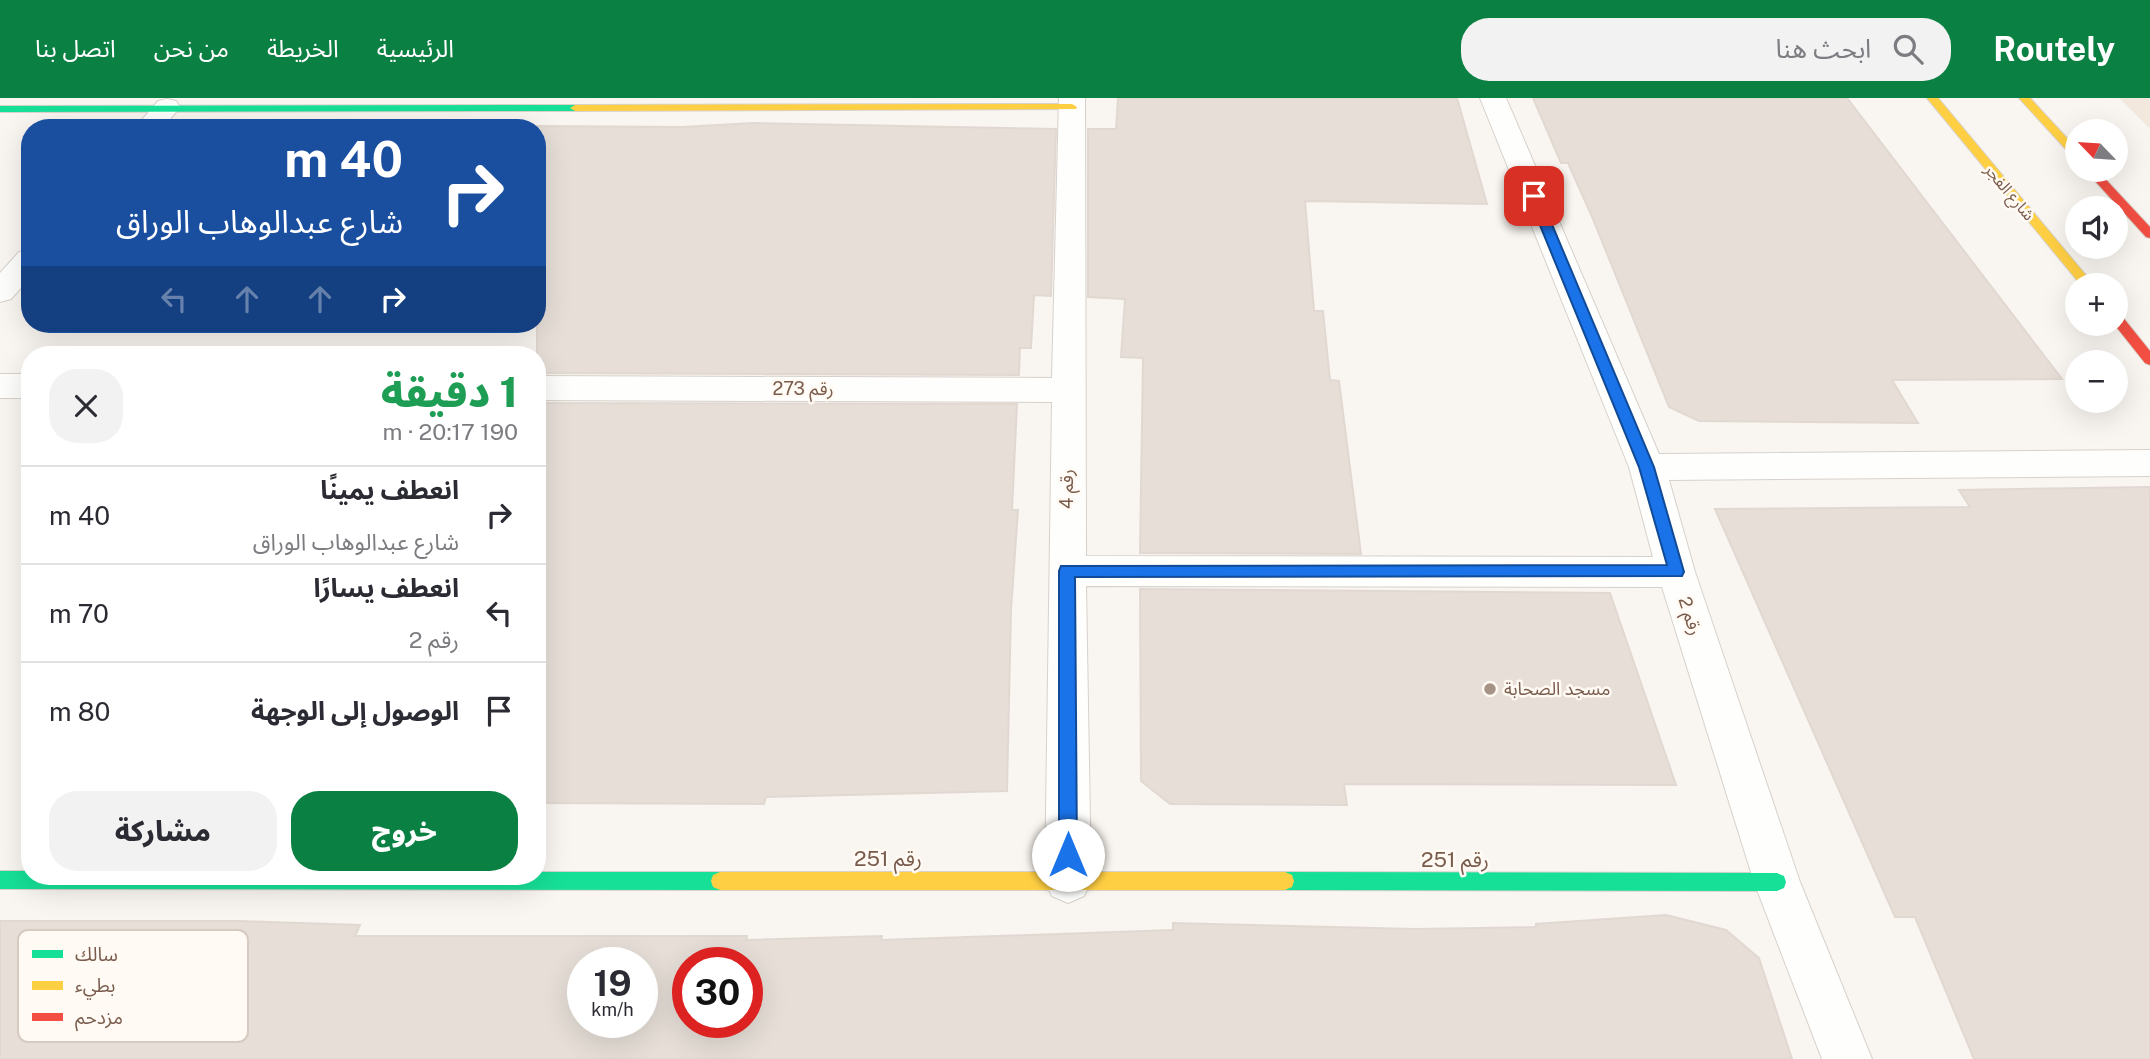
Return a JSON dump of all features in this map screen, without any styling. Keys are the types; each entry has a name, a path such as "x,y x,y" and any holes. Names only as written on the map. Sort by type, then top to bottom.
{"street":[{"name":"رقم 2","path":"1493,98 1647,467 1676,572 1777,882 1847,1059"},
{"name":"شارع الفجر","path":"1932,98 2078,273"},
{"path":"2024,98 2065,142"},
{"path":"0,109 1072,102"},
{"name":"رقم 4","path":"1068,881 1067,571 1072,102"},
{"path":"156,119 167,107"},
{"path":"2102,182 2150,234"},
{"path":"0,292 21,269"},
{"path":"2128,333 2150,360"},
{"path":"0,386 21,386"},
{"name":"رقم 273","path":"546,388 1068,390"},
{"path":"1647,467 2150,463"},
{"path":"1067,571 1676,572"},
{"name":"رقم 251","path":"0,880 21,880"},
{"name":"رقم 251","path":"546,881 1777,882"}],"shaded area":[{"path":"2119,98 2150,98 2150,129"}],"building":[{"path":"1118,98 1457,98 1487,204 1305,201 1314,311 1323,311 1330,380 1339,381 1361,554 1140,553 1143,358 1121,357 1125,299 1088,297 1088,129 1116,129"},
{"path":"1533,98 1847,98 2062,379 1892,380 1918,423 1699,421 1669,407 1593,219 1568,163 1561,163"},
{"path":"753,123 1056,129 1051,296 1034,295 1031,348 1020,348 1019,375 546,373 546,346 537,346 537,333 546,333 546,126 682,127"},
{"path":"546,403 1017,404 1012,510 1018,510 1011,610 1007,791 766,797 764,804 546,803"},
{"path":"2150,487 2150,1059 1974,1059 1915,917 1895,917 1715,509 1970,507 1959,490"},
{"path":"1140,589 1610,593 1676,785 1344,784 1347,805 1170,804 1141,781"},
{"path":"1666,915 1726,930 1759,958 1792,1059 0,1059 0,921 238,921 360,925 355,936 747,936 746,940 882,936 881,940 1173,930 1173,923 1415,929 1536,927 1536,924"}],"traffic: fast":[{"path":"0,109 575,108"},
{"path":"0,880 21,880"},
{"path":"546,881 720,881"},
{"path":"1285,881 1777,882"}],"traffic: slow":[{"path":"1932,98 2078,273"},
{"path":"2024,98 2065,142"},
{"path":"575,108 1072,107"},
{"path":"720,881 1285,881"}],"traffic: jam":[{"path":"2102,182 2150,234"},
{"path":"2128,333 2150,360"}],"place":[{"name":"مسجد الصحابة","path":"1490,689"}],"route":[{"path":"1068,855 1067,571 1676,572 1647,467 1534,196"}]}
